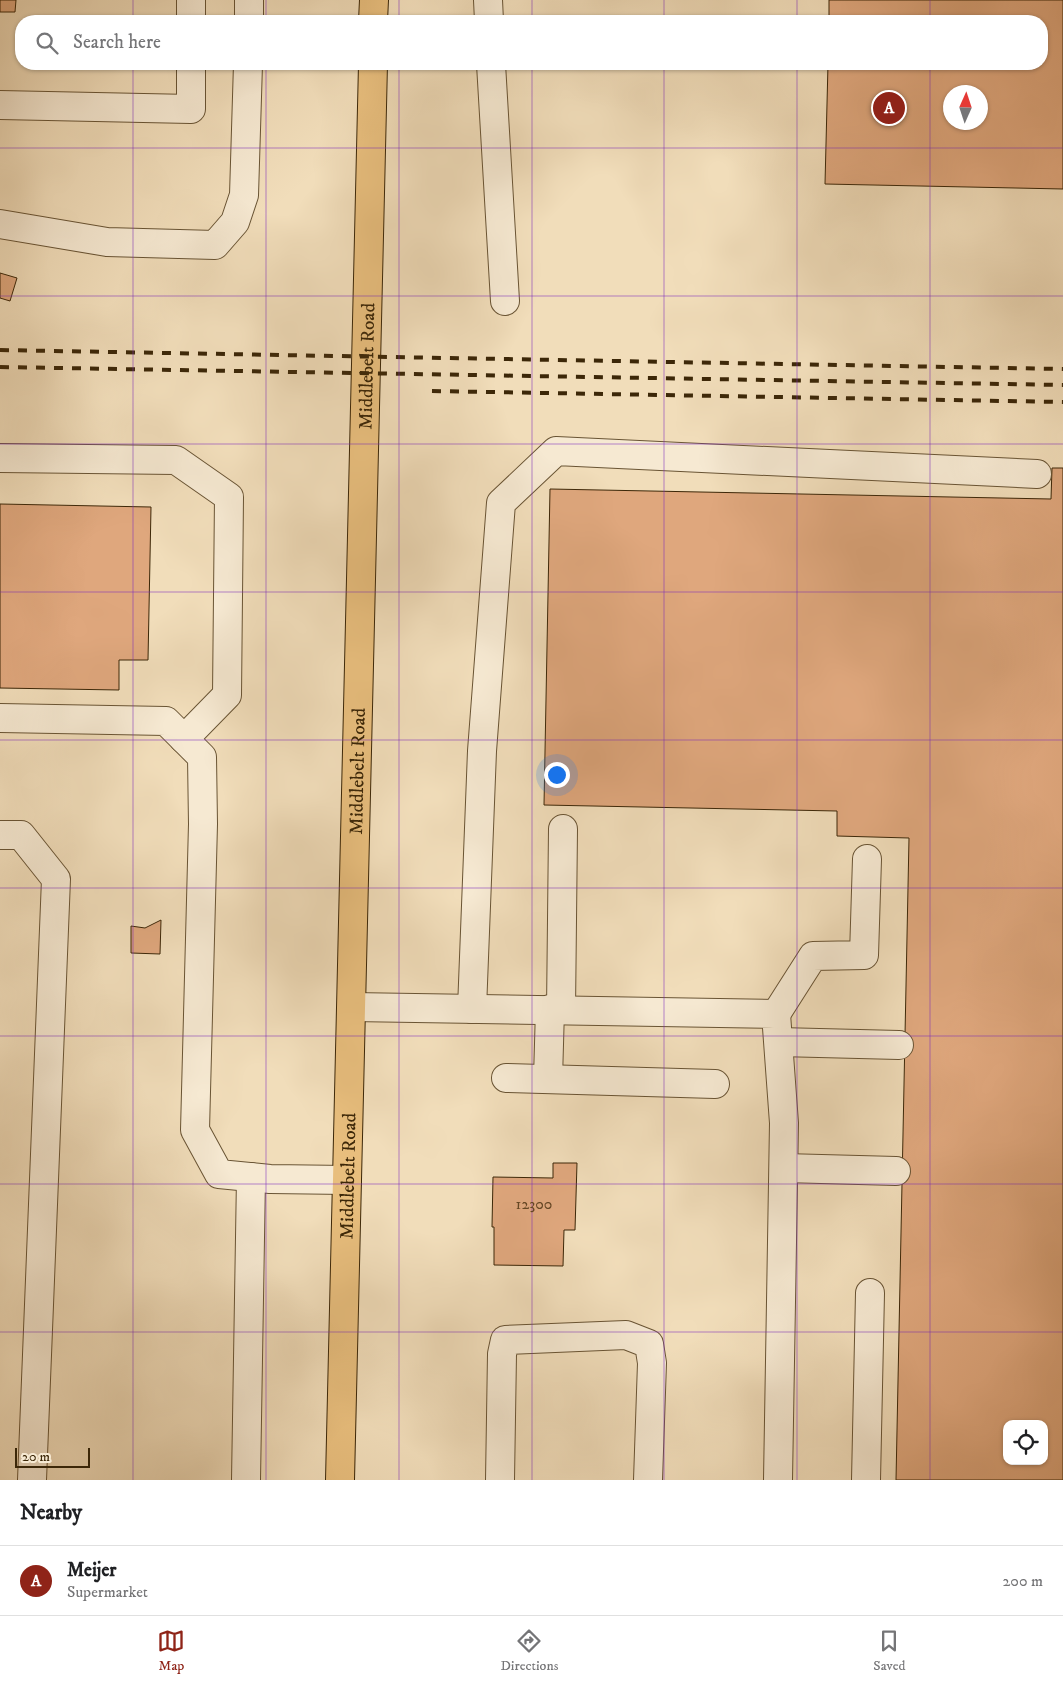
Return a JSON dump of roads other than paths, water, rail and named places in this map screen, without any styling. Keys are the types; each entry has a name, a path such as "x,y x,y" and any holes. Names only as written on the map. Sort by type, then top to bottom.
{"main road":[{"path":"374,0 374,15"},
{"name":"Middlebelt Road","path":"340,1480 373,70"}],"lane":[{"path":"191,0 191,15"},
{"path":"249,0 249,15"},
{"path":"488,0 489,15"},
{"path":"0,105 191,109 191,70"},
{"path":"0,224 107,242 215,245 235,222 244,195 248,70"},
{"path":"491,70 505,301"},
{"path":"472,1009 482,752 501,503 556,451 1037,474"},
{"path":"0,458 176,460 229,497 227,695 184,739"},
{"path":"0,718 166,721 202,758 203,824 195,1130 219,1174 251,1177 348,1180"},
{"path":"548,1079 555,1009 563,829"},
{"path":"0,835 21,835 56,879 32,1480"},
{"path":"778,1480 784,1123 776,1014 813,956 864,955 867,859"},
{"path":"352,1007 776,1014"},
{"path":"778,1042 899,1045"},
{"path":"506,1078 715,1084"},
{"path":"784,1168 896,1171"},
{"path":"246,1480 251,1177"},
{"path":"866,1480 870,1293"},
{"path":"500,1480 502,1354 505,1340 626,1335 649,1344 652,1363 648,1480"}],"railway":[{"path":"0,350 1063,369"},
{"path":"0,367 1063,385"},
{"path":"432,391 1063,402"}],"place":[{"name":"Meijer","path":"889,108"}]}
